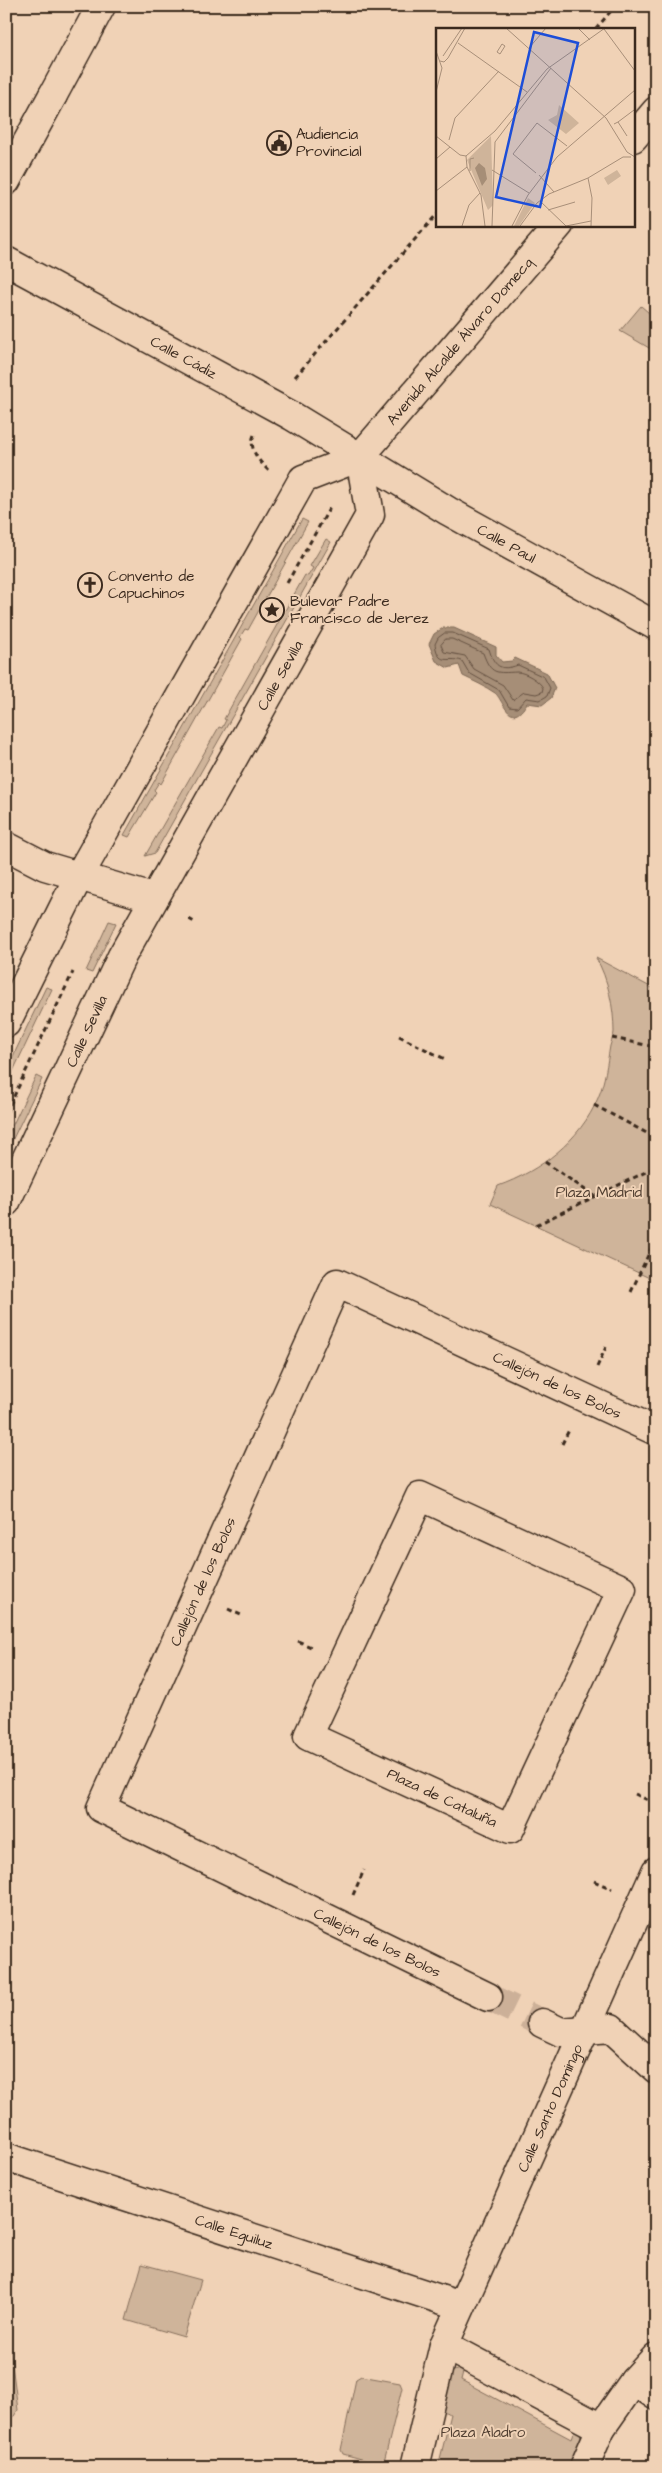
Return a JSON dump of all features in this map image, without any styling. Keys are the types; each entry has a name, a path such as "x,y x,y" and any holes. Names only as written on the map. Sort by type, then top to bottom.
{"street":[{"path":"6,181 101,6"},
{"path":"634,137 656,111"},
{"name":"Avenida Alcalde Álvaro Domecq","path":"360,456 558,226"},
{"name":"Calle Cádiz","path":"6,261 292,416 360,456"},
{"path":"6,1023 79,876 303,479 360,456"},
{"name":"Calle Paul","path":"360,456 448,511 656,626"},
{"name":"Calle Sevilla","path":"6,1202 122,956 370,515 360,456"},
{"path":"6,846 46,866 153,898"},
{"name":"Callejón de los Bolos","path":"488,1998 101,1808 337,1283 656,1431"},
{"name":"Plaza de Cataluña","path":"420,1496 622,1589 510,1829 308,1736 420,1496"},
{"name":"Calle Santo Domingo","path":"444,2345 656,1871"},
{"path":"542,2023 561,2032 611,2028 656,2068"},
{"name":"Calle Eguiluz","path":"6,2157 461,2306"},
{"path":"415,2467 444,2345 601,2428"},
{"path":"584,2467 601,2428 645,2388 656,2357"}],"path":[{"path":"597,28 615,6"},
{"path":"290,382 436,215"},
{"path":"254,433 252,439 256,458 271,473"},
{"path":"189,919 196,923"},
{"path":"6,1113 74,968"},
{"path":"399,1036 444,1059"},
{"path":"612,1038 656,1047"},
{"path":"594,1105 656,1138"},
{"path":"545,1162 594,1197"},
{"path":"536,1225 656,1168"},
{"path":"631,1292 656,1238"},
{"path":"634,1794 656,1804"}],"green space":[{"path":"641,306 656,319 656,352 620,331"},
{"path":"302,519 308,522 248,630 245,629 240,637 242,639 161,784 159,782 154,790 156,792 129,837 124,835"},
{"path":"326,539 331,542 155,853 145,856 219,727 222,728 226,720 224,719 305,575 308,576 313,568 310,566"},
{"path":"109,921 116,923 92,973 86,971"},
{"name":"Plaza Madrid","path":"596,958 656,990 656,1281 490,1204 498,1186 529,1172 570,1141 581,1128 598,1098 614,1032 610,994"},
{"path":"46,987 52,989 6,1086 6,1071"},
{"path":"36,1076 42,1079 6,1153 6,1139"},
{"path":"142,2264 201,2280 184,2337 126,2320"},
{"path":"9,2341 18,2410 14,2416 6,2419 6,2342"},
{"name":"Plaza Aladro","path":"464,2368 461,2380 571,2439 575,2428 579,2431 582,2439 572,2467 438,2467 451,2414 442,2411 450,2375"},
{"path":"361,2376 400,2383 402,2388 384,2462 380,2464 343,2454 341,2450 356,2379"}],"water":[{"path":"443,628 454,628 496,647 496,655 502,662 512,661 515,658 547,673 555,688 551,698 542,705 527,703 516,715 512,714 495,693 463,676 459,665 448,668 436,661 429,644 434,634"}],"tunnel":[{"path":"488,1997 542,2023"}],"place":[{"name":"Audiencia Provincial","path":"279,143"},
{"name":"Convento de Capuchinos","path":"90,585"},
{"name":"Bulevar Padre Francisco de Jerez","path":"272,610"}]}
